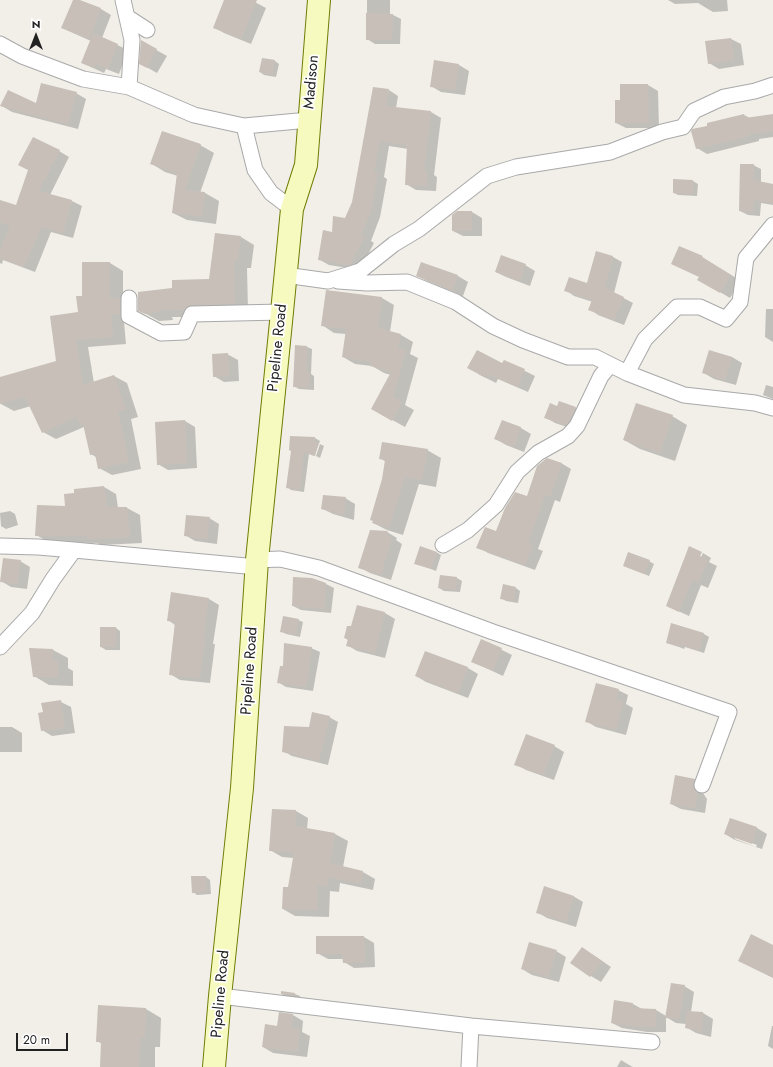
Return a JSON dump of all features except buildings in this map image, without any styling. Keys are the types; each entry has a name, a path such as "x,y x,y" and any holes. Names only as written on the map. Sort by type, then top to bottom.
{"street":[{"path":"123,0 132,40 129,87"},
{"name":"Madison","path":"292,209 306,165 319,0"},
{"path":"127,17 147,30"},
{"path":"0,44 22,56 83,79 129,87 194,114 244,126 309,120"},
{"path":"328,281 360,271 394,244 419,229 487,176 516,167 610,152 662,132 683,127 694,111 724,97 755,91 773,85"},
{"path":"244,126 255,170 271,193 292,209"},
{"name":"Pipeline Road","path":"214,1067 242,788 257,563 292,209"},
{"path":"627,373 645,339 677,307 700,307 726,319 740,302 746,258 773,225"},
{"path":"285,275 328,281 367,283 407,282 456,302 493,326 523,340 568,357 595,356 627,373 684,394 773,408"},
{"path":"128,298 129,316 161,333 184,332 192,314 282,312"},
{"path":"443,545 468,530 496,505 517,472 538,453 568,436 577,426 601,376 610,365"},
{"path":"0,546 38,547 257,563 280,559 319,568 493,632 729,712 702,785"},
{"path":"0,647 32,613 53,579 74,550"},
{"path":"220,996 471,1026 652,1042"},
{"path":"469,1067 471,1026"}]}
